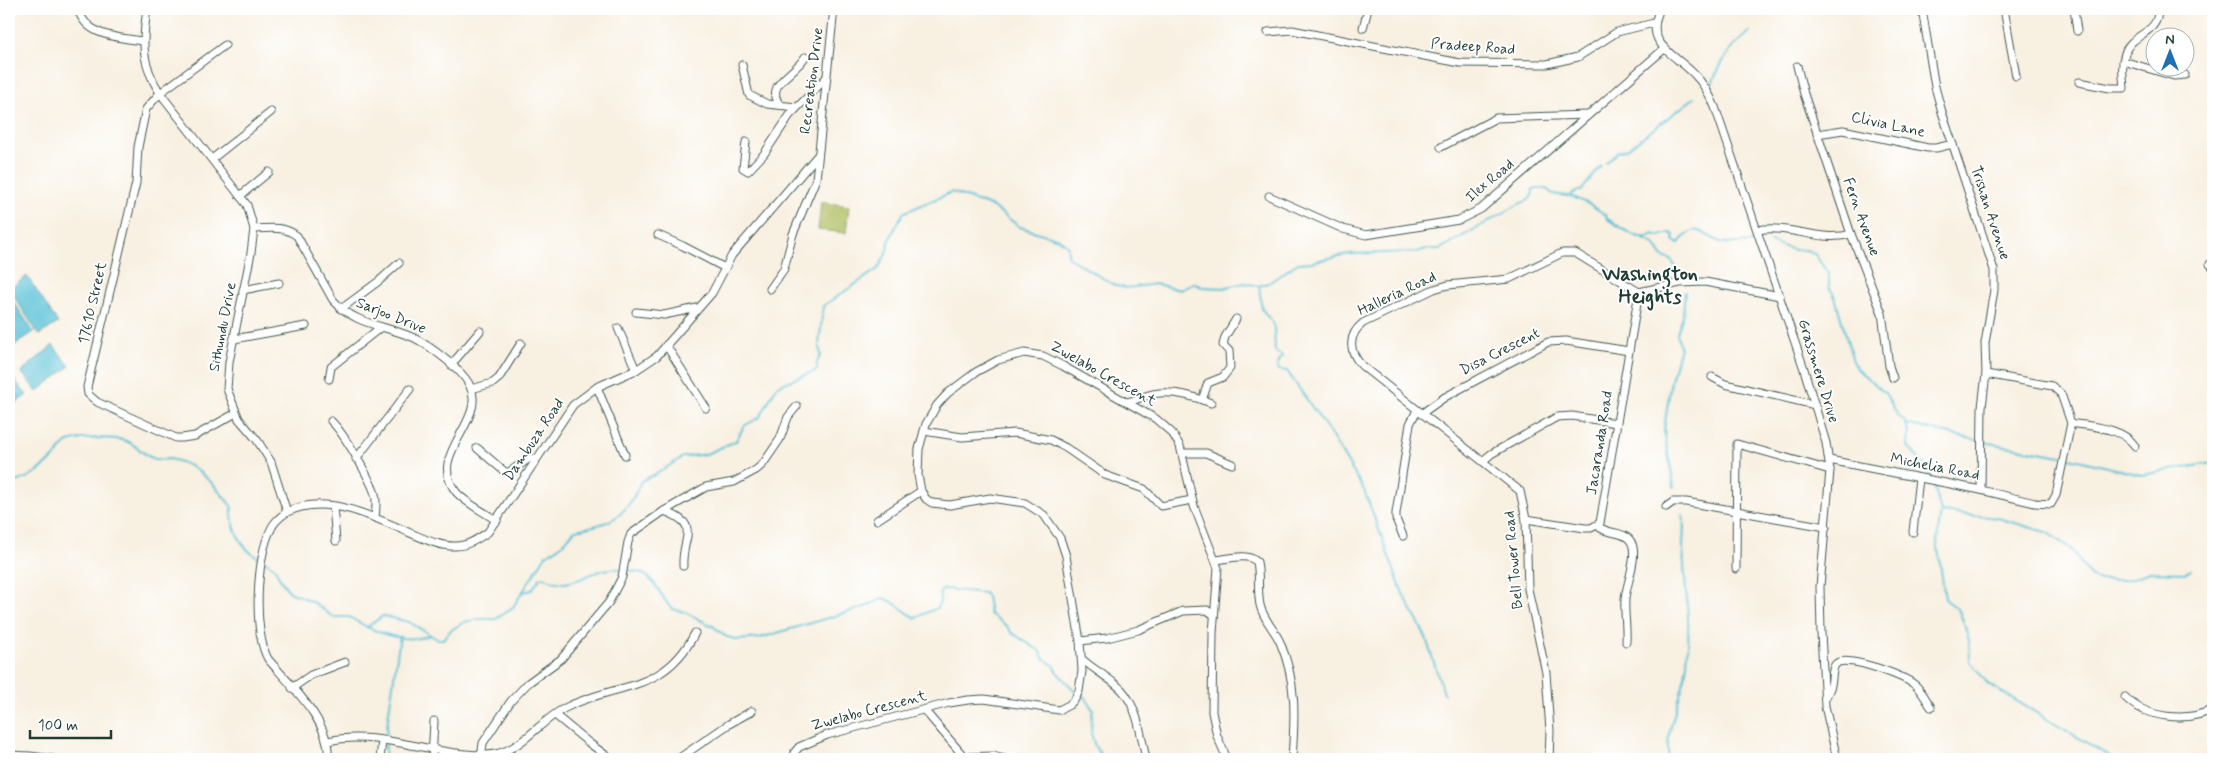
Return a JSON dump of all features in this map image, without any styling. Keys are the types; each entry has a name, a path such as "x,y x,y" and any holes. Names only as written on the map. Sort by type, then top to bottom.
{"street":[{"path":"78,9 83,21 99,34 142,41"},
{"name":"Sithundu Drive","path":"146,9 142,41 150,78 247,205 254,229 229,362 227,389 236,413 264,449 271,462 287,512"},
{"name":"Recreation Drive","path":"770,289 784,269 796,226 816,179 834,9"},
{"path":"1363,28 1368,9"},
{"path":"1654,23 1660,9"},
{"name":"Trishan Avenue","path":"1922,9 1935,86 1994,270 1994,290 1985,343 1986,374 1982,407 1981,490"},
{"path":"2004,9 2016,76"},
{"path":"2074,9 2077,31"},
{"path":"2078,82 2110,88 2124,88 2122,61 2129,44 2153,27 2158,16 2158,9"},
{"name":"Pradeep Road","path":"1268,32 1292,30 1460,63 1547,64 1578,57 1617,32 1654,23"},
{"name":"Grassmere Drive","path":"1654,23 1657,37 1664,49 1694,73 1710,95 1780,296 1815,405 1829,460 1826,527 1820,587 1824,699 1837,759"},
{"name":"17610 Street","path":"225,45 160,93 149,104 144,114 132,198 87,387 92,400 176,438 195,436 236,413"},
{"name":"Ilex Road","path":"1269,196 1357,234 1376,233 1459,220 1480,209 1664,49"},
{"path":"780,105 775,99 775,89 782,80 799,66 805,57"},
{"path":"2122,61 2144,67"},
{"path":"742,65 749,95 767,104 797,107"},
{"name":"Fern Avenue","path":"1797,66 1817,134 1882,313 1889,366 1893,378"},
{"path":"746,142 743,168 748,171 760,160 790,115 826,78"},
{"path":"212,159 271,112"},
{"path":"1441,147 1496,118 1588,115"},
{"name":"Clivia Lane","path":"1817,134 1843,130 1928,148 1953,144"},
{"name":"Dambuza Road","path":"287,512 305,504 333,506 375,517 422,538 457,546 474,542 488,532 497,521 573,405 597,387 647,364 666,345 712,293 737,249 817,156"},
{"path":"240,196 269,172"},
{"name":"Sarjoo Drive","path":"254,229 284,228 297,236 324,286 341,309 358,320 412,337 426,345 466,378 471,389"},
{"path":"1758,230 1778,228 1835,238 1852,234"},
{"path":"658,235 725,268"},
{"name":"Halleria Road","path":"1351,347 1354,332 1358,327 1418,296 1448,285 1495,281 1516,277 1562,253 1575,253 1639,292"},
{"path":"341,309 379,281 399,263"},
{"path":"1639,292 1680,283 1705,282 1780,296"},
{"path":"244,290 279,283"},
{"name":"Jacaranda Road","path":"1597,525 1602,518 1616,423 1639,292"},
{"path":"636,312 664,315 694,310 702,305"},
{"path":"1202,400 1207,384 1225,376 1230,368 1229,352 1223,345 1225,337 1236,319"},
{"path":"234,339 306,326"},
{"path":"329,379 330,367 381,327"},
{"path":"618,328 636,370"},
{"path":"451,365 480,331"},
{"name":"Disa Crescent","path":"1419,412 1548,342 1566,341 1629,351"},
{"path":"497,521 457,493 450,481 447,470 448,456 471,417 473,407 471,389 493,383 499,378 521,343"},
{"path":"666,345 706,408"},
{"name":"Bell Tower Road","path":"1351,347 1356,359 1362,366 1520,491 1526,519 1528,589 1546,673 1550,731 1549,759"},
{"name":"Zwelabo Crescent","path":"793,759 794,753 799,747 827,735 925,710 968,700 984,699 1052,710 1063,709 1075,699 1079,692 1082,659 1066,556 1060,538 1044,515 1025,503 1001,499 940,506 926,499 921,491 918,463 924,431 929,419 948,394 976,372 998,360 1016,354 1042,356 1063,366 1162,424 1176,439 1183,453 1192,500 1204,535 1216,560 1218,577 1214,615 1212,712 1217,736 1225,754"},
{"path":"1986,374 2056,388 2063,398 2071,422 2118,432 2127,437 2134,446"},
{"path":"1712,377 1725,384 1815,405"},
{"path":"597,387 625,455"},
{"path":"356,459 410,389"},
{"path":"1127,402 1165,393 1188,395 1211,403"},
{"path":"481,757 483,743 511,701 528,683 561,659 609,602 622,577 631,534 706,487 734,482 756,470 780,439 788,417 797,406"},
{"path":"1403,536 1396,519 1396,513 1410,424 1419,412"},
{"path":"1483,461 1491,454 1557,417 1572,416 1616,423"},
{"path":"331,421 356,459 374,492 376,501 375,517"},
{"name":"Michelia Road","path":"1829,460 1981,490 2035,503 2051,504 2055,500 2071,422"},
{"path":"924,431 962,437 1015,433 1051,440 1105,475 1144,489 1161,506 1192,500"},
{"path":"1736,569 1737,444 1830,470"},
{"path":"477,448 505,472 509,472 530,458 536,459"},
{"path":"1183,453 1206,453 1232,464"},
{"path":"1913,532 1918,478"},
{"path":"877,520 921,491"},
{"path":"1666,507 1673,502 1686,502 1826,527"},
{"path":"333,506 336,541"},
{"path":"287,512 271,528 264,547 261,564 259,630 262,648 268,659 317,718 328,741 328,759"},
{"path":"664,512 680,517 687,526 688,539 684,549 684,566"},
{"path":"1526,519 1585,528 1597,525 1610,533 1626,536 1632,542 1634,550 1624,601 1626,642"},
{"path":"1216,560 1245,557 1252,558 1257,562 1260,604 1264,616 1280,643 1293,686 1295,712 1292,759"},
{"path":"1080,641 1106,638 1138,630 1183,611 1207,610 1214,615"},
{"path":"328,741 354,737 481,757 501,752 518,745 564,709 584,700 647,682 684,652 695,633"},
{"path":"1082,659 1116,685 1128,699 1133,709 1146,759"},
{"path":"1824,699 1832,684 1834,666 1838,662 1847,660 1887,671 1907,680 1920,690 1931,707"},
{"path":"292,688 310,675 345,662"},
{"path":"2125,697 2140,710 2161,715 2186,715 2213,709"},
{"path":"925,710 965,758 985,756 1006,759"},
{"path":"678,759 729,724 752,711"},
{"path":"555,715 588,743 611,759"},
{"path":"432,759 434,721"},
{"path":"380,759 382,741"},
{"path":"9,755 53,759"}],"green space":[{"path":"821,202 849,206 846,233 818,230"}],"water":[{"path":"27,276 58,323 39,335 9,289"},
{"path":"9,295 34,332 13,346 9,340"},
{"path":"53,345 70,366 37,392 21,372"},
{"path":"13,378 27,395 15,404 9,396 9,381"}],"waterway":[{"path":"1711,85 1729,52 1750,31"},
{"path":"1606,163 1617,152 1627,149 1694,98"},
{"path":"1571,195 1581,191 1601,166"},
{"path":"263,560 275,568 281,581 290,592 313,602 333,617 349,617 367,627 383,616 409,622 437,639 444,639 450,631 464,622 496,619 513,607 546,555 562,545 575,530 599,525 617,517 630,503 641,481 683,457 706,454 736,441 744,426 760,417 777,386 817,370 817,362 821,355 819,346 823,306 878,269 885,256 891,236 903,213 952,192 993,207 1020,227 1059,239 1067,245 1069,258 1114,285 1126,288 1156,284 1180,290 1194,283 1202,287 1223,288 1244,283 1259,286 1270,282 1298,263 1348,254 1416,252 1427,249 1440,249 1528,200 1532,195 1533,189 1546,189 1553,194 1573,197 1591,205 1606,215 1607,219 1636,236 1648,237 1653,234 1659,236 1670,233 1674,235 1673,240 1678,244 1689,233 1697,230 1721,242 1754,242"},
{"path":"1644,239 1654,244 1663,257 1671,260 1683,278"},
{"path":"1770,242 1794,250 1806,250 1814,253 1829,275 1829,287 1835,297 1857,369 1885,393 1899,417 1904,420 1909,432 1908,447 1927,468 1931,478"},
{"path":"1259,286 1262,309 1274,325 1275,351 1282,356 1277,366 1279,370 1287,371 1328,430 1364,490 1403,594 1425,635 1444,694"},
{"path":"1674,487 1664,430 1671,381 1680,347 1677,333 1683,316 1685,292"},
{"path":"1906,424 1976,440"},
{"path":"9,484 22,480 41,469 66,444 72,441 96,438 126,441 151,458 170,459 183,463 206,477 232,507 233,522 242,543 252,554 259,558"},
{"path":"1984,442 2061,456"},
{"path":"2066,457 2141,475 2213,463"},
{"path":"1933,482 1941,512 1937,540 1945,599 1958,609 1964,623 1969,640 1970,661 1988,684 2114,759"},
{"path":"1941,512 1998,518 2049,533 2073,551 2090,576 2099,580 2126,580 2150,572 2185,573 2191,570"},
{"path":"1669,759 1668,749 1671,727 1684,680 1688,655 1683,515"},
{"path":"523,592 532,590 540,578 544,577 555,582 565,583 600,571 621,569"},
{"path":"625,570 639,572 651,580 672,609 685,612 714,627 725,636 737,640 760,638 865,607 883,598 891,601 915,618 937,608 940,602 940,592 944,589 984,593 987,597 990,614 1007,626 1011,632 1041,652 1043,658 1055,666 1056,671 1076,692"},
{"path":"367,627 398,637 415,638 430,635"},
{"path":"385,759 387,726 400,636"},
{"path":"1080,695 1085,697 1093,710 1092,736 1097,750 1104,759"}],"district":[{"name":"Washington Heights","path":"1650,286"}]}
